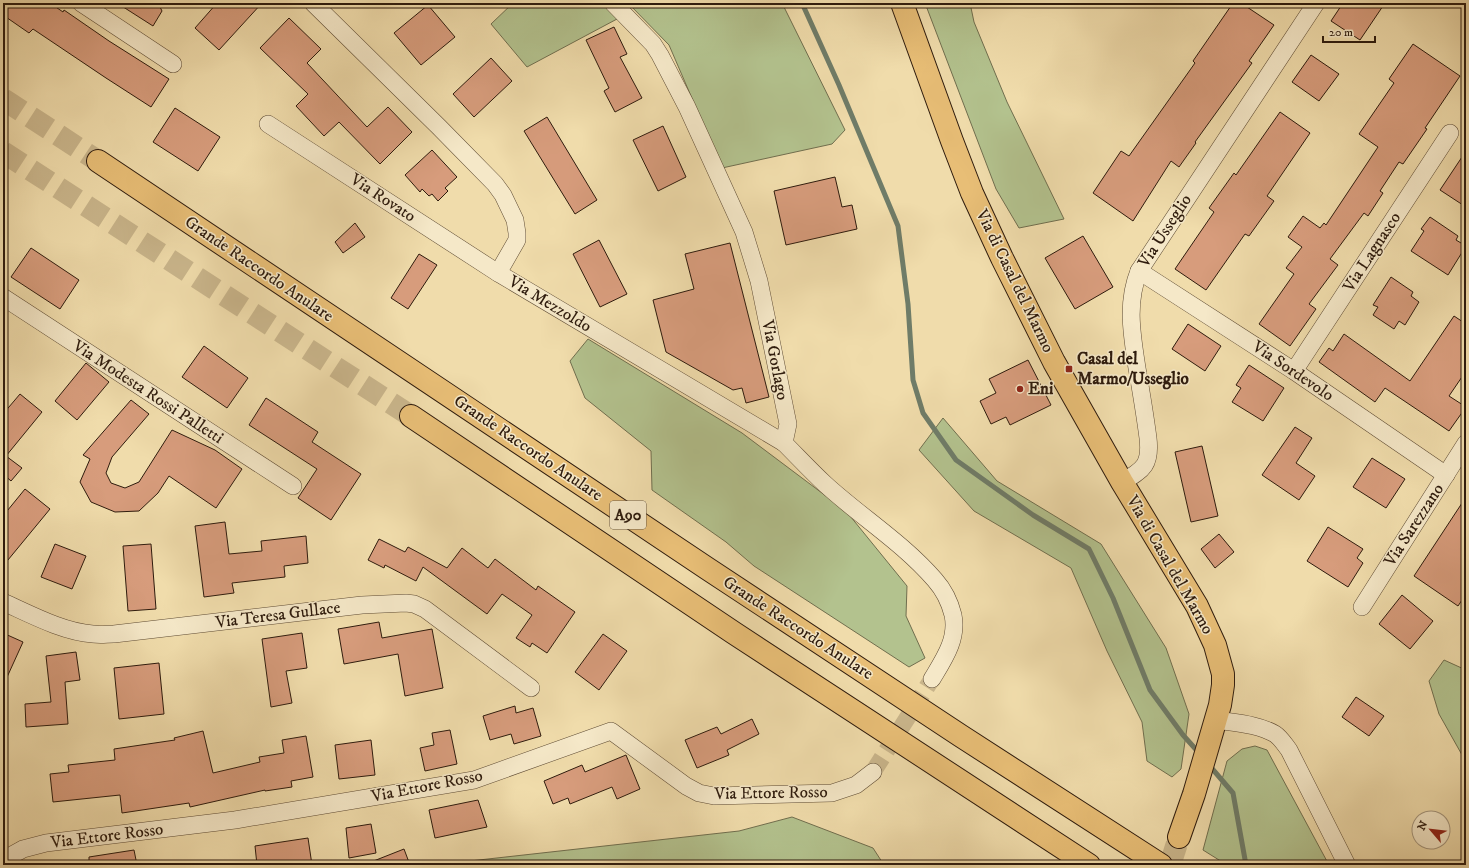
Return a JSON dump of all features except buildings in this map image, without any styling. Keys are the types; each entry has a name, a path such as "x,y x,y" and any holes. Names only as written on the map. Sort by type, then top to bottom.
{"main road":[{"name":"Via di Casal del Marmo","path":"902,3 972,193 1002,258 1054,362 1122,482 1197,606 1216,644 1223,674 1220,705 1215,726 1180,837"},
{"name":"Grande Raccordo Anulare","path":"98,161 708,569 961,736 1161,865"},
{"name":"A90","path":"411,416 759,650 1089,865"}],"street":[{"path":"81,3 172,64"},
{"name":"Via Mezzoldo","path":"313,3 440,127 495,184 503,195 515,220 517,240 498,273 784,443"},
{"name":"Via Gorlago","path":"614,3 653,44 660,55 687,106 744,232 759,281 788,424 784,443"},
{"name":"Via Usseglio","path":"1122,482 1139,472 1146,463 1149,455 1148,438 1130,311 1133,290 1139,271 1316,3"},
{"name":"Via Rovato","path":"268,124 498,273"},
{"name":"Via Lagnasco","path":"1294,371 1450,133"},
{"name":"Via Sordevolo","path":"1139,271 1294,371 1446,475"},
{"name":"Via Modesta Rossi Palletti","path":"3,297 293,486"},
{"path":"784,443 825,484 908,553 936,580 941,588 953,616 954,634 948,653 932,680"},
{"name":"Via Sarezzano","path":"1362,607 1466,443"},
{"name":"Via Teresa Gullace","path":"3,602 42,620 74,631 93,634 114,634 362,605 414,604 425,609 531,688"},
{"path":"1215,726 1248,724 1276,734 1289,750 1347,865"},
{"name":"Via Ettore Rosso","path":"3,860 23,849 46,844 235,820 474,780 611,731 686,786 699,793 714,796 832,793 856,786 873,772"}],"green space":[{"path":"513,3 602,3 617,19 527,67 491,24"},
{"path":"628,3 782,3 845,130 832,144 722,168 669,45"},
{"path":"925,3 970,3 974,22 1007,102 1064,219 1019,228 996,189"},
{"path":"588,339 742,433 846,511 907,586 906,616 925,658 909,667 754,566 726,542 652,490 651,451 585,398 570,361"},
{"path":"943,418 997,481 1101,544 1166,648 1189,714 1181,769 1172,777 1147,761 1142,722 1107,651 1071,568 974,511 919,450"},
{"path":"1444,660 1466,670 1466,762 1439,714 1429,681"},
{"path":"1255,746 1267,750 1329,865 1227,865 1203,850 1227,761 1242,749"},
{"path":"792,817 873,848 884,865 421,865 428,863 443,864 739,831"}],"waterway":[{"path":"802,3 839,85 898,226 908,304 913,380 923,413 956,460 1033,515 1089,549 1113,598 1150,690 1183,735 1200,754"},
{"path":"1209,765 1233,793 1246,865"}],"tunnel":[{"path":"3,99 98,161"},
{"path":"3,152 411,416"},
{"path":"873,772 932,679"},
{"path":"1170,865 1179,837"}],"place":[{"name":"Casal del Marmo/Usseglio","path":"1069,369"},
{"name":"Eni","path":"1020,389"}]}
